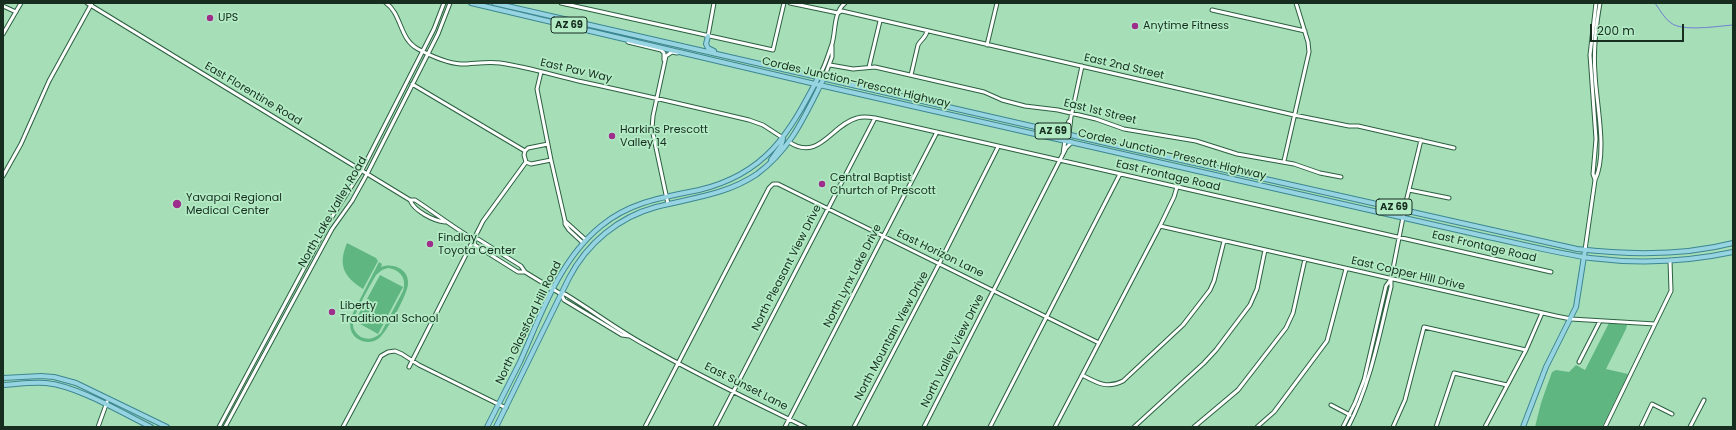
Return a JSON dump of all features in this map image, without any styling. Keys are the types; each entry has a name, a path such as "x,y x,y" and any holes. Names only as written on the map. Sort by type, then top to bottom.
{"main road":[{"name":"Cordes Junction–Prescott Highway","path":"471,3 815,84 1402,218 1584,257 1625,261 1670,261 1733,252"},
{"name":"Cordes Junction–Prescott Highway","path":"494,3 819,76 1057,132 1585,250 1661,253 1708,248 1733,243"},
{"path":"708,36 706,44 711,50 746,58 758,63"},
{"path":"770,162 772,156 781,146 783,138 795,121 819,76"},
{"name":"North Glassford Hill Road","path":"496,427 576,264 600,238 632,215 668,204 714,194 728,189 757,174 789,142 798,130 824,78"},
{"path":"789,142 788,136 794,126 795,121"},
{"name":"North Glassford Hill Road","path":"487,427 554,290 570,261 584,242 601,226 637,204 712,186 735,178 755,165 783,138"},
{"path":"1524,427 1546,367 1571,318 1579,298 1585,250"},
{"path":"22,377 22,383"},
{"path":"3,378 54,377 69,381 168,427"},
{"path":"3,385 47,383 64,386 151,427"}],"street":[{"path":"3,34 21,3"},
{"name":"East Florentine Road","path":"87,3 91,4 410,200 415,200 441,217 445,222 473,239 478,239 521,266 525,272 561,294 565,294 629,336 678,364"},
{"name":"East Pav Way","path":"386,3 397,15 406,39 416,48 453,63 500,63 656,98 763,124 783,138"},
{"name":"North Lake Valley Road","path":"219,427 324,231 362,170 422,51 444,3"},
{"name":"North Lake Valley Road","path":"225,427 332,230 352,201 367,174 441,28 450,3"},
{"path":"561,3 773,50 784,3"},
{"path":"708,36 714,3"},
{"name":"East 2nd Street","path":"790,3 838,13 842,12 988,44 1294,115 1349,126 1358,126 1454,148"},
{"path":"819,76 832,44 840,7 845,3"},
{"path":"988,44 997,3"},
{"path":"1284,161 1309,52 1308,42 1296,3"},
{"path":"1595,180 1593,174 1596,139 1590,55 1596,3"},
{"path":"1585,250 1595,180 1598,174 1600,153 1594,67 1600,3"},
{"path":"3,176 21,144 49,81 91,4"},
{"path":"3,6 16,12"},
{"path":"1212,10 1305,31"},
{"path":"869,67 880,21"},
{"path":"911,75 918,45 925,37 927,31"},
{"path":"602,33 625,41 661,50 664,53 664,62"},
{"path":"824,78 830,65 833,51 832,44"},
{"path":"668,204 652,129 652,116 664,62 666,56 672,52 706,58"},
{"name":"East 1st Street","path":"830,65 853,69 875,67 984,92 1002,100 1025,106 1071,115 1096,118 1124,128 1196,141 1237,154 1284,161 1320,173 1341,177"},
{"name":"North Valley View Drive","path":"1063,154 1065,140 1069,134 1071,115 1082,66"},
{"path":"541,72 537,90 565,220 584,242"},
{"path":"412,84 524,151"},
{"name":"North Valley View Drive","path":"1057,132 1065,130 1071,115"},
{"name":"East Frontage Road","path":"789,142 801,148 815,147 853,120 865,116 1551,272"},
{"name":"North Pleasant View Drive","path":"716,427 875,118"},
{"name":"North Lynx Lake Drive","path":"785,427 937,132"},
{"path":"1343,427 1361,390 1372,357 1391,287 1391,279 1402,218 1421,140"},
{"name":"North Valley View Drive","path":"924,427 1063,154 1068,145 1072,142"},
{"path":"524,151 528,148 548,144"},
{"name":"North Mountain View Drive","path":"854,427 998,147"},
{"path":"524,151 526,162"},
{"path":"526,162 531,164 551,160"},
{"path":"409,367 448,292 455,273 483,221 526,162"},
{"path":"990,427 1120,174"},
{"name":"East Horizon Lane","path":"678,364 769,188 773,184 778,184 1099,343"},
{"path":"1056,427 1160,226 1174,198 1177,187"},
{"path":"1409,190 1449,198"},
{"name":"East Florentine Road","path":"410,200 412,205 418,209 438,221 445,222"},
{"name":"East Copper Hill Drive","path":"1160,226 1542,313 1600,321 1655,324"},
{"name":"East Florentine Road","path":"473,239 475,245 518,272 525,272"},
{"path":"1082,375 1101,385 1116,384 1123,380 1174,334 1183,325 1210,290 1214,281 1224,241"},
{"path":"1134,427 1204,363 1216,350 1250,305 1257,290 1265,250"},
{"path":"1194,427 1238,390 1286,328 1293,312 1305,260"},
{"path":"1605,427 1671,291 1670,261"},
{"path":"1258,427 1274,412 1328,342 1346,269"},
{"name":"East Florentine Road","path":"561,294 564,300 622,335 629,336"},
{"path":"1485,427 1526,350 1542,313"},
{"path":"1579,362 1600,321"},
{"path":"1393,427 1405,400 1424,327 1526,350"},
{"path":"343,427 381,356 388,352 395,351 413,359 419,365 506,408"},
{"path":"1348,427 1368,381 1372,357"},
{"path":"645,427 678,364"},
{"name":"East Sunset Lane","path":"678,364 804,427"},
{"path":"1436,427 1454,373 1507,385"},
{"path":"98,427 108,399"},
{"path":"1690,427 1704,400"},
{"path":"1641,427 1652,404 1672,414"},
{"path":"1331,405 1353,417"}],"green space":[{"path":"347,243 376,258 378,261 363,289 347,275 344,269 343,258"},
{"path":"379,262 382,264 381,267 394,266 404,272 407,276 408,283 405,295 382,336 371,342 365,342 355,337 351,329 351,317","holes":["388,268 393,269 402,276 404,283 403,291 381,333 375,337 367,339 362,337 358,335 353,327 355,315 376,275 382,270"]},
{"path":"380,275 403,287 378,334 355,321"},
{"path":"1609,323 1627,325 1606,369 1628,374 1602,427 1535,427 1541,403 1552,372 1556,370 1569,372 1576,365 1585,370"}],"waterway":[{"path":"1655,3 1666,19 1676,26 1701,28 1733,25"}],"place":[{"name":"UPS","path":"210,18"},
{"name":"Anytime Fitness","path":"1135,26"},
{"name":"Harkins Prescott Valley 14","path":"612,136"},
{"name":"Central Baptist Churtch of Prescott","path":"822,184"},
{"name":"Yavapai Regional Medical Center","path":"177,204"},
{"name":"Findlay Toyota Center","path":"430,244"},
{"name":"Liberty Traditional School","path":"332,312"}]}
